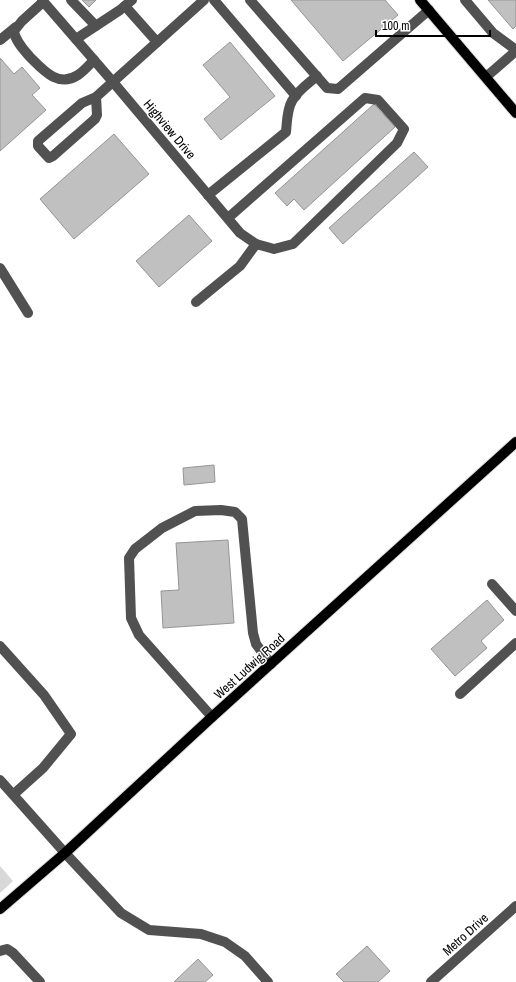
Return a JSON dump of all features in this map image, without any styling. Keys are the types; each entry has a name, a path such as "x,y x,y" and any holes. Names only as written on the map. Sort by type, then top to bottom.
{"main road":[{"path":"420,0 516,113"},
{"name":"West Ludwig Road","path":"0,909 65,853 270,664 516,442"}],"street":[{"path":"71,0 96,26"},
{"path":"96,97 97,115 95,119 49,158 38,146 38,141 82,103 96,97 204,0"},
{"path":"214,0 296,96"},
{"path":"250,0 327,88 338,88 429,10"},
{"path":"465,0 493,33 516,50 486,77"},
{"path":"0,40 16,27 42,1"},
{"name":"Highview Drive","path":"42,1 113,82 208,195 240,232 256,244 274,248 293,244 397,143 404,129 378,100 366,98 228,218"},
{"path":"76,39 128,3 157,42"},
{"path":"16,27 14,37 46,74 54,77 70,78 78,75 94,60"},
{"path":"208,195 286,132 292,101 317,76"},
{"path":"196,302 240,266 256,244"},
{"path":"0,268 28,313"},
{"path":"212,717 139,635 131,618 129,558 135,549 162,528 195,511 221,510 235,512 242,519 253,633 256,644 270,664"},
{"path":"492,584 516,610"},
{"path":"460,694 516,643"},
{"path":"0,646 44,695 71,734 43,768 14,794"},
{"path":"0,780 121,913 149,930 201,934 225,942 245,956 268,982"},
{"name":"Metro Drive","path":"431,982 516,906"},
{"path":"0,951 7,949 13,953 36,981"}],"shaded area":[{"path":"0,866 13,881 0,893"}],"building":[{"path":"82,0 96,0 89,7"},
{"path":"291,0 385,0 398,15 343,61"},
{"path":"488,0 516,0 516,26 513,29"},
{"path":"230,42 275,96 221,140 204,119 230,97 203,65"},
{"path":"0,58 14,74 22,67 40,88 32,95 46,110 0,151"},
{"path":"374,104 395,127 304,210 294,199 287,206 275,193"},
{"path":"114,134 149,174 74,239 40,199"},
{"path":"414,152 428,167 343,244 329,228"},
{"path":"189,215 212,241 159,287 136,261"},
{"path":"214,465 215,482 184,485 183,468"},
{"path":"228,540 234,623 163,628 161,591 179,590 176,543"},
{"path":"487,600 504,620 481,641 487,648 455,676 431,649"},
{"path":"367,946 390,971 378,982 344,982 336,974"},
{"path":"198,959 213,975 205,982 174,982"}]}
